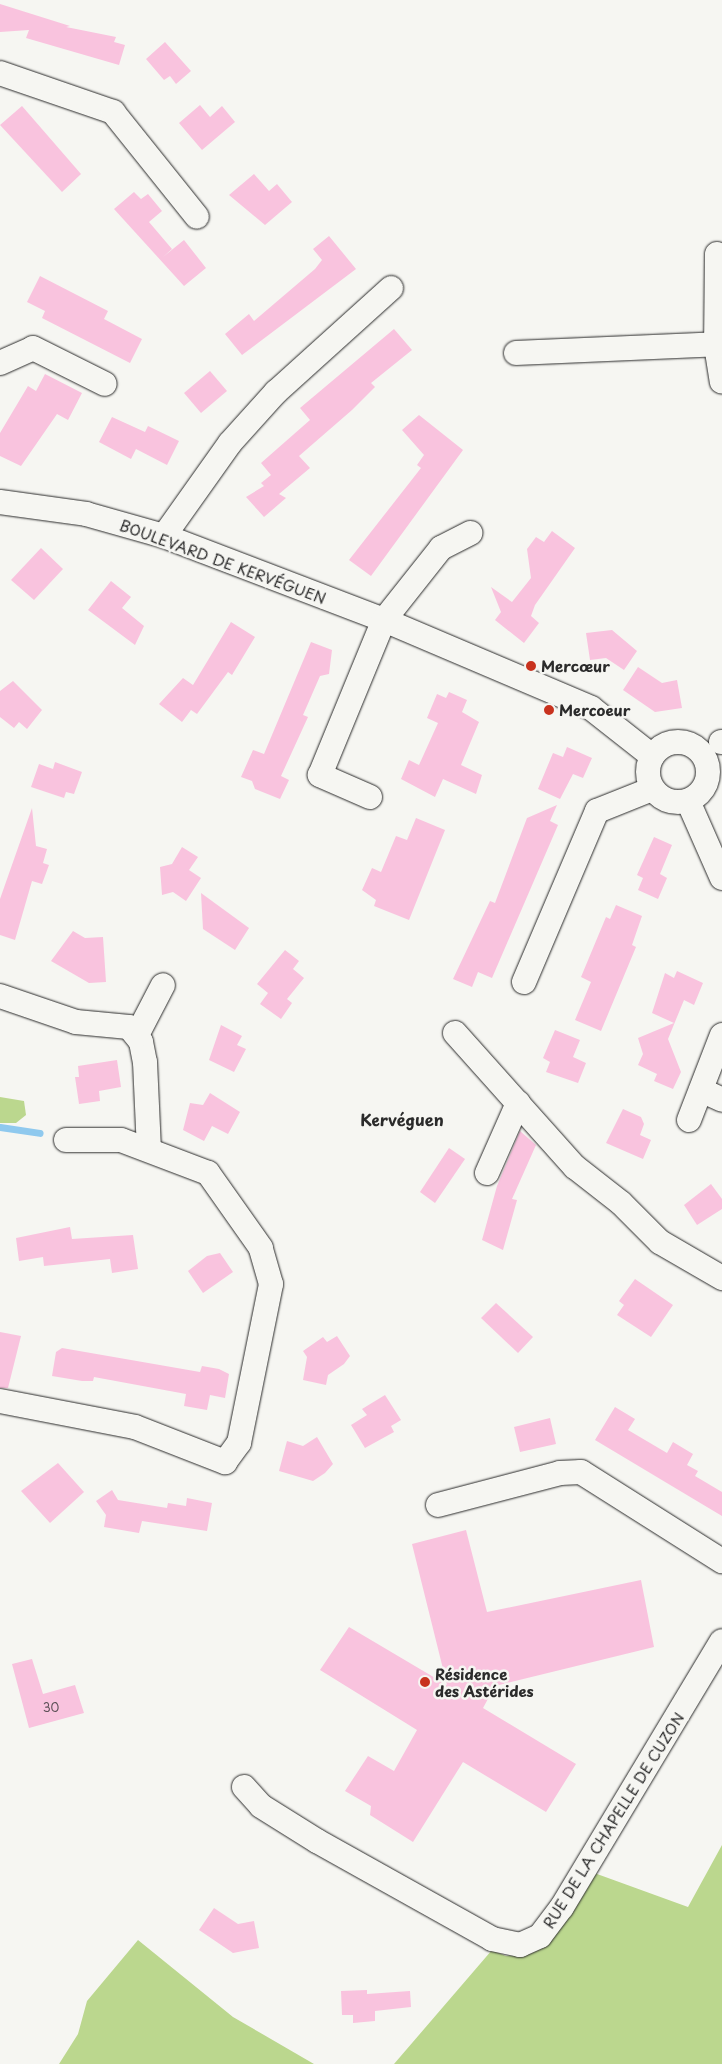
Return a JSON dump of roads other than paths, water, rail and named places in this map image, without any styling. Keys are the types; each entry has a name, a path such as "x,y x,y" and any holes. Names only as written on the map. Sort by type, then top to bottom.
{"street":[{"path":"0,73 112,112 197,216"},
{"path":"717,254 719,345 722,382"},
{"path":"164,536 219,458 276,392 391,288"},
{"path":"516,353 719,345"},
{"path":"0,363 32,348 105,384"},
{"name":"BOULEVARD DE KERVÉGUEN","path":"0,502 86,514 164,536 384,620 591,708 652,756"},
{"path":"370,797 320,775 384,620 441,548 470,533"},
{"path":"677,742 702,754 708,780 688,801 664,800 652,789 648,772 652,756 677,742"},
{"path":"524,982 597,811 652,789"},
{"path":"688,801 722,878"},
{"path":"149,1149 150,1113 137,1035 163,985"},
{"path":"0,996 76,1022 122,1024 137,1035"},
{"path":"455,1033 575,1168 621,1203 660,1242 722,1278"},
{"path":"689,1120 712,1095 722,1035"},
{"path":"487,1173 518,1103"},
{"path":"0,1401 135,1427 225,1462 234,1453 243,1426 271,1284 270,1266 212,1176 149,1149 99,1137 66,1140"},
{"path":"438,1505 560,1473 581,1472 722,1560"},
{"name":"RUE DE LA CHAPELLE DE CUZON","path":"244,1787 260,1806 317,1841 492,1939 520,1945 540,1936 562,1906 722,1641"}],"waterway":[{"path":"0,1127 40,1133"}],"place":[{"name":"Mercœur","path":"531,666"},
{"name":"Mercoeur","path":"549,710"},
{"name":"Résidence des Astérides","path":"425,1682"}],"district":[{"name":"Kervéguen","path":"402,1119"}]}
